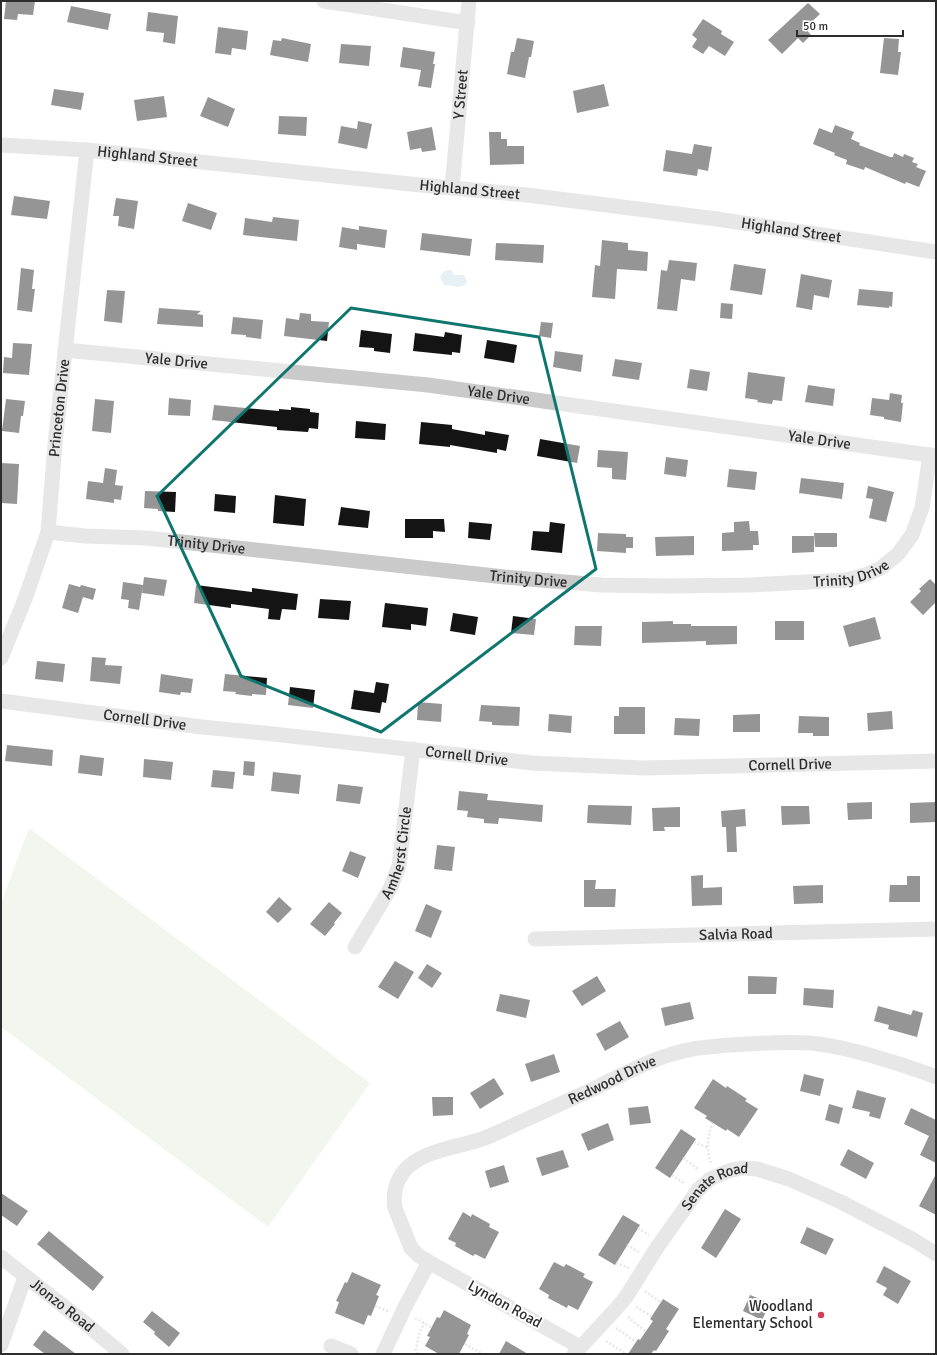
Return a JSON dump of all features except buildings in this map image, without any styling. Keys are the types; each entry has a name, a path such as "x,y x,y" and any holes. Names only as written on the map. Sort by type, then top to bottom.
{"street":[{"path":"324,1 468,23"},
{"name":"Y Street","path":"452,188 469,1"},
{"name":"Highland Street","path":"1,145 87,150 527,195 700,216 936,252"},
{"name":"Princeton Drive","path":"1,658 25,600 48,532 65,350 87,150"},
{"name":"Yale Drive","path":"65,350 428,385 933,456"},
{"name":"Trinity Drive","path":"48,532 85,536 146,538 505,577 606,585 750,585 846,580 865,575 881,568 898,554 912,535 922,508 933,456"},
{"name":"Cornell Drive","path":"1,701 202,727 532,763 622,767 936,761"},
{"name":"Amherst Circle","path":"355,946 391,887 399,866 413,749"},
{"name":"Salvia Road","path":"535,939 936,929"},
{"name":"Redwood Drive","path":"429,1262 419,1256 411,1248 395,1208 395,1190 398,1180 410,1165 418,1159 489,1136 663,1057 687,1050 706,1047 760,1043 812,1044 846,1048 863,1052 936,1076"},
{"name":"Senate Road","path":"577,1350 611,1315 633,1277 658,1246 698,1190 716,1176 728,1170 742,1168 757,1169 789,1179 819,1191 912,1239 936,1254"},
{"name":"Jionzo Road","path":"1,1257 122,1354"},
{"path":"383,1354 406,1305 429,1262"},
{"name":"Lyndon Road","path":"429,1262 577,1350"},
{"path":"1,1346 25,1277"},
{"path":"331,1346 350,1354"}],"path":[{"path":"713,1123 708,1133 708,1154 713,1167"},
{"path":"694,1142 708,1148"},
{"path":"683,1158 702,1173"},
{"path":"672,1175 687,1186"},
{"path":"638,1228 653,1237"},
{"path":"627,1245 642,1254"},
{"path":"616,1263 660,1302"},
{"path":"611,1315 628,1317 646,1332"},
{"path":"611,1315 636,1342"},
{"path":"418,1354 416,1350 419,1334 424,1323"},
{"path":"594,1332 626,1354"},
{"path":"465,1344 477,1353 483,1354"}],"highlighted area":[{"path":"351,308 539,337 596,569 381,732 241,676 157,496"}],"shaded area":[{"path":"29,828 370,1083 268,1227 1,1027 1,903"}],"water":[{"path":"451,270 454,275 464,275 467,281 465,285 459,287 444,285 440,277 443,272"}],"place":[{"name":"Woodland Elementary School","path":"821,1315"}]}
